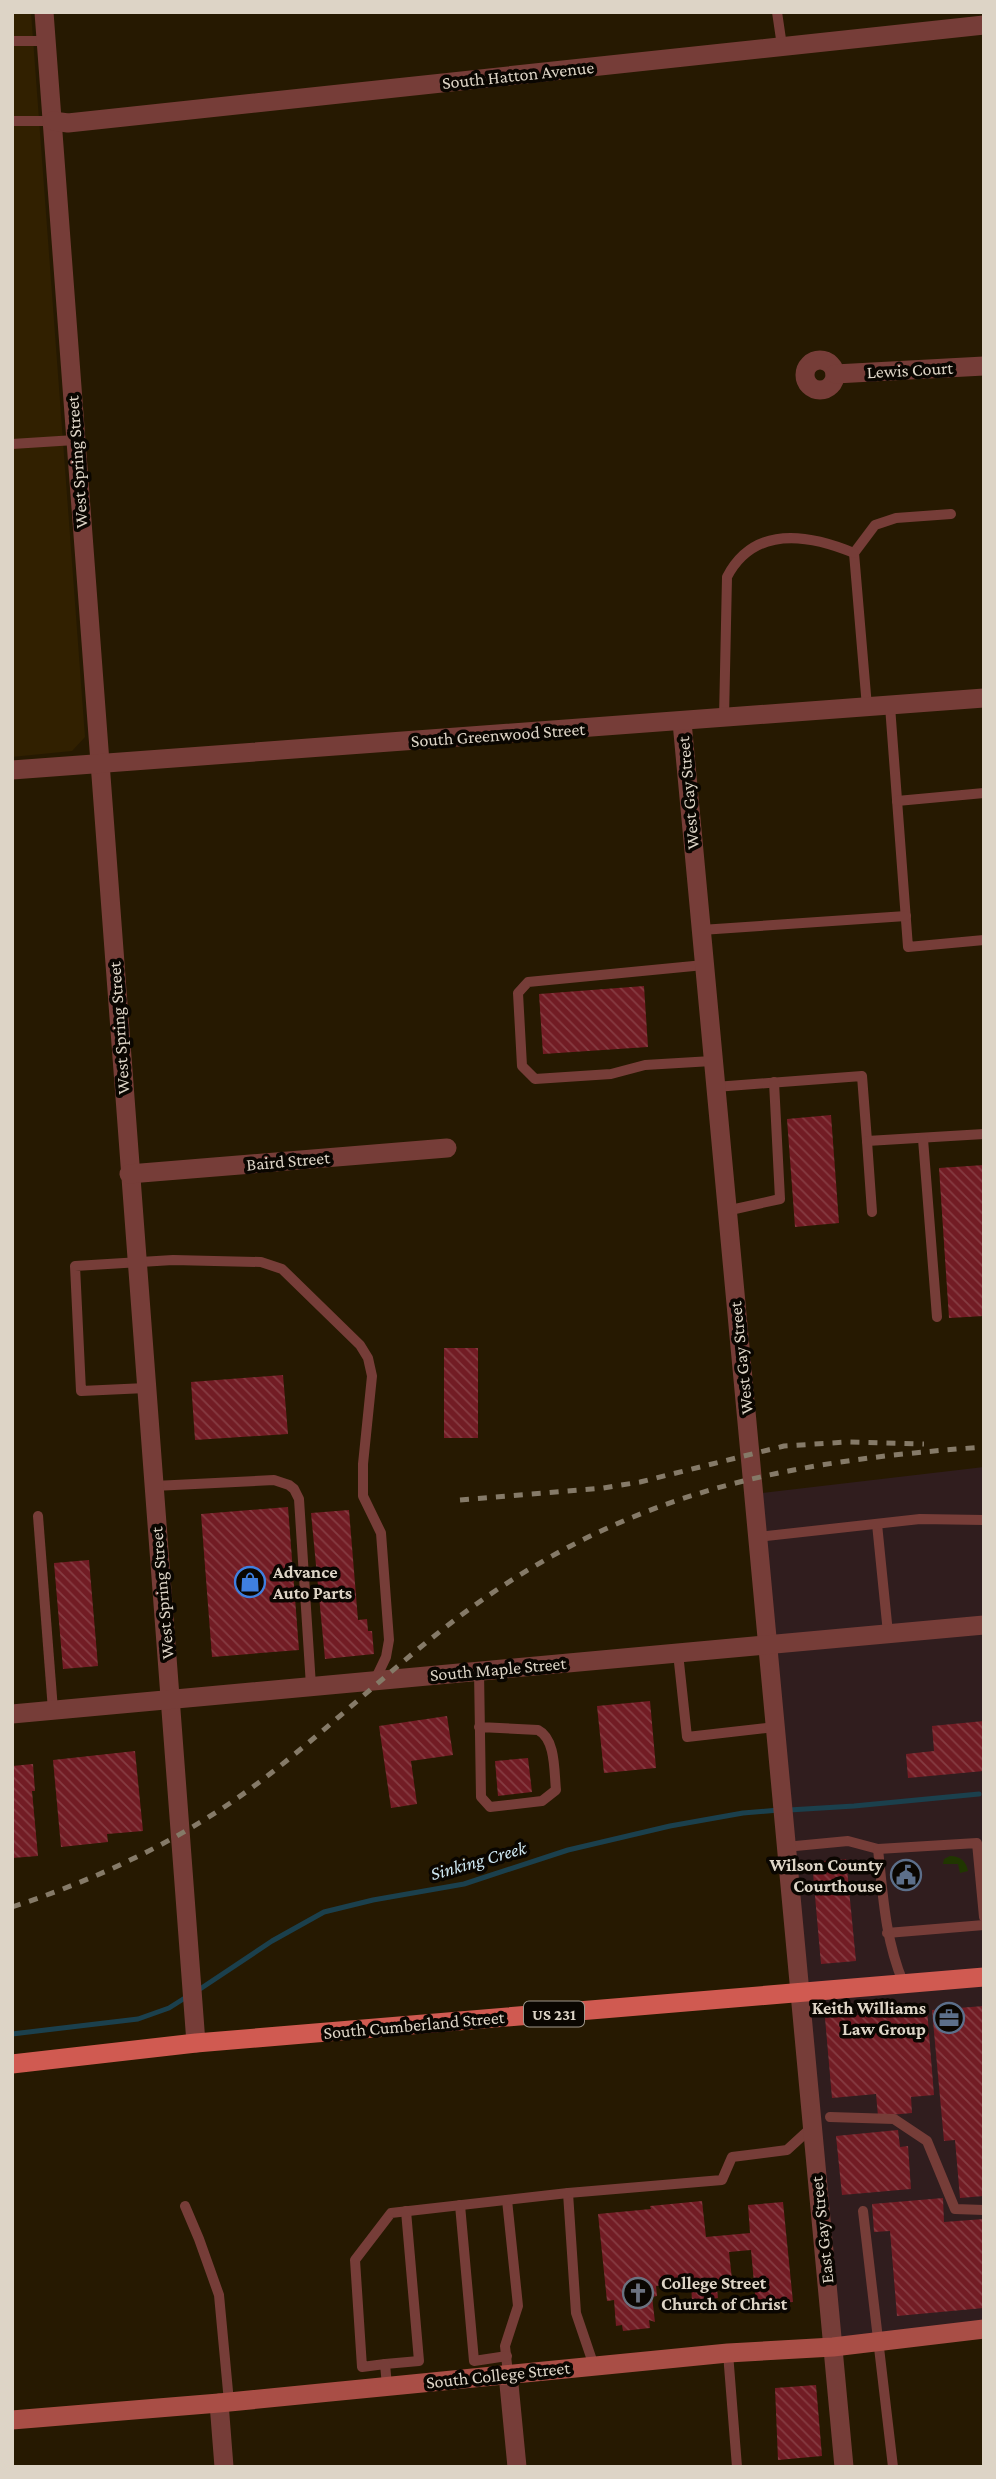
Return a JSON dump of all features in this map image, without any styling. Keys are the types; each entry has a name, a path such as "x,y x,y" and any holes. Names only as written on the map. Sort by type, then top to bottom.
{"main road":[{"name":"South Cumberland Street","path":"12,2064 196,2043 984,1977"},
{"name":"South College Street","path":"12,2420 387,2386 508,2365 594,2366 728,2353 833,2347 984,2329"}],"street":[{"name":"West Spring Street","path":"44,12 196,2043"},
{"name":"South Hatton Avenue","path":"53,121 82,122 984,25"},
{"name":"Lewis Court","path":"835,374 984,366"},
{"name":"South Greenwood Street","path":"12,770 984,698"},
{"name":"West Gay Street","path":"682,722 799,1994"},
{"name":"Baird Street","path":"129,1174 447,1149"},
{"name":"South Maple Street","path":"12,1714 984,1625"},
{"name":"East Gay Street","path":"799,1994 844,2467"},
{"path":"508,2365 517,2467"},
{"path":"224,2402 224,2467"}],"lane":[{"path":"777,12 782,46"},
{"path":"12,41 47,41"},
{"path":"12,121 53,121"},
{"path":"12,444 75,440"},
{"path":"867,707 854,553 875,525 896,518 951,514"},
{"path":"724,718 726,577 735,562 765,541 781,538 826,542 854,553"},
{"path":"890,706 908,947 984,940"},
{"path":"897,801 984,793"},
{"path":"701,930 906,916"},
{"path":"704,965 528,982 518,993 522,1066 535,1079 611,1074 645,1065 712,1061"},
{"path":"715,1087 862,1076 872,1212"},
{"path":"726,1211 780,1199 774,1082"},
{"path":"867,1141 984,1134"},
{"path":"923,1139 937,1317"},
{"path":"146,1388 80,1391 75,1266 136,1261 261,1262 282,1269 360,1345 368,1358 372,1376 362,1485 366,1503 381,1533 389,1640 386,1657 375,1680"},
{"path":"154,1486 274,1479 294,1489 299,1499 311,1686"},
{"path":"38,1516 52,1710"},
{"path":"758,1537 920,1519 984,1520"},
{"path":"877,1524 888,1633"},
{"path":"678,1653 687,1737 775,1727"},
{"path":"479,1671 479,1727 481,1797 490,1807 542,1801 555,1790 551,1747 544,1733 538,1730 479,1727"},
{"path":"786,1847 848,1841 878,1849 977,1843 984,1917"},
{"path":"878,1849 887,1933 903,1982"},
{"path":"887,1933 984,1924"},
{"path":"830,2117 894,2119 927,2141 955,2209 984,2210"},
{"path":"406,2211 419,2361 362,2367 355,2260 391,2213 406,2211 568,2193 722,2180 732,2157 787,2150 811,2128"},
{"path":"568,2193 576,2313 594,2366"},
{"path":"460,2205 474,2361 508,2365 505,2346 518,2306 508,2200"},
{"path":"185,2206 219,2295 224,2402"},
{"path":"863,2211 893,2467"},
{"path":"728,2353 737,2467"},
{"path":"385,2364 387,2386"}],"shaded area":[{"path":"12,12 31,12 85,737 72,751 12,757"},
{"path":"984,1467 984,2329 833,2347 754,1494"}],"green space":[{"path":"950,1856 962,1860 968,1871 960,1873 958,1864 943,1864 944,1859"}],"building":[{"path":"644,986 648,1047 543,1054 539,994"},
{"path":"831,1115 839,1223 795,1227 787,1119"},
{"path":"984,1165 984,1316 949,1318 939,1168"},
{"path":"444,1348 478,1348 478,1438 444,1438"},
{"path":"283,1375 288,1434 195,1440 191,1382"},
{"name":"Advance Auto Parts","path":"288,1507 299,1650 212,1657 201,1514"},
{"path":"349,1510 358,1620 367,1619 368,1631 372,1631 374,1654 325,1659 311,1513"},
{"path":"89,1560 98,1666 63,1669 54,1563"},
{"path":"650,1701 656,1768 604,1773 597,1706"},
{"path":"447,1716 453,1755 411,1761 417,1804 391,1808 379,1726"},
{"path":"984,1721 984,1771 908,1778 906,1754 934,1751 932,1726"},
{"path":"135,1751 143,1831 107,1834 108,1842 61,1847 53,1760"},
{"path":"528,1758 532,1792 498,1796 495,1761"},
{"path":"33,1764 35,1791 32,1791 38,1856 12,1858 12,1766"},
{"path":"846,1859 856,1961 821,1964 812,1862"},
{"path":"984,2006 984,2196 960,2198 955,2140 944,2141 932,2010"},
{"path":"927,2009 934,2095 911,2097 912,2113 878,2116 876,2094 832,2098 825,2018"},
{"path":"898,2130 900,2147 908,2146 911,2189 842,2195 836,2136"},
{"path":"943,2198 944,2222 984,2219 984,2308 897,2316 890,2231 874,2232 872,2204"},
{"path":"702,2201 706,2237 750,2233 748,2205 783,2202 793,2302 756,2305 751,2250 729,2252 732,2279 716,2281 718,2298 692,2301 691,2283 656,2286 657,2296 652,2297 655,2322 649,2320 650,2328 623,2331 622,2325 616,2326 614,2300 607,2301 598,2214"},
{"path":"816,2385 822,2456 778,2460 775,2388"}],"waterway":[{"name":"Sinking Creek","path":"789,1810 979,1794"},
{"name":"Sinking Creek","path":"197,1991 272,1941 324,1912 373,1900 464,1884 568,1850 670,1826 743,1813 779,1810"},
{"name":"Sinking Creek","path":"12,2034 138,2019 169,2008 188,1996"}],"railway":[{"path":"460,1500 603,1488 640,1482 784,1446 847,1442 924,1444"},
{"path":"12,1907 78,1883 143,1854 234,1801 292,1757 467,1611 556,1554 614,1525 672,1502 791,1470 853,1460 984,1447"}],"place":[{"name":"Advance Auto Parts","path":"250,1582"},
{"name":"Wilson County Courthouse","path":"906,1875"},
{"name":"Keith Williams Law Group","path":"949,2018"},
{"name":"College Street Church of Christ","path":"638,2293"}]}
